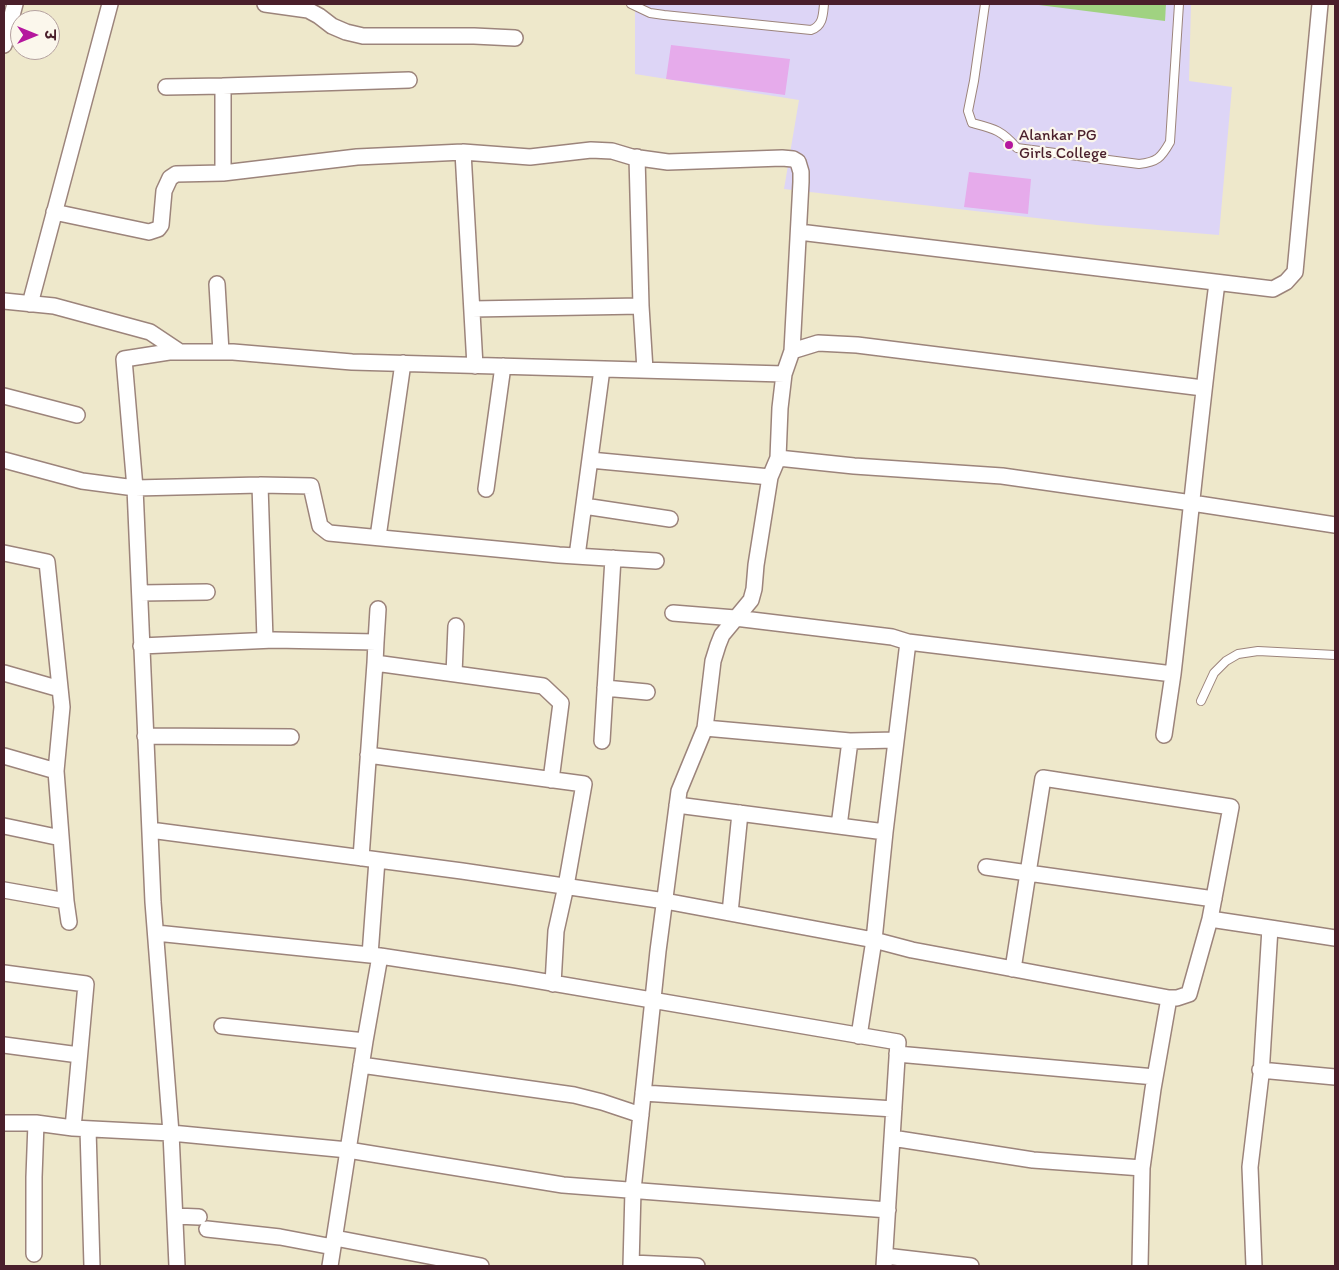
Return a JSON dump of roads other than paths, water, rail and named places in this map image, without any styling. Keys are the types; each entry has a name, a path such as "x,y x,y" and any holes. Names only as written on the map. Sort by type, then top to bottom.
{"street":[{"path":"4,45 14,4"},
{"path":"30,304 110,4"},
{"path":"265,4 308,10 332,26 363,36 515,38"},
{"path":"799,232 1273,289 1286,282 1294,272 1320,4"},
{"path":"166,87 409,80"},
{"path":"223,86 223,173"},
{"path":"54,212 149,232 158,229 161,225 164,191 170,178 176,174 223,173 357,157 463,152 530,156 598,150 668,162 793,159 798,162 801,172 792,351 784,374 780,408 778,458 770,477 757,556 754,588 750,600 722,635 713,661 705,728 678,791 633,1190 632,1265 697,1266"},
{"path":"463,152 475,366"},
{"path":"637,157 641,306 645,370"},
{"path":"1164,735 1192,503 1203,388 1217,283"},
{"path":"217,284 221,352"},
{"path":"4,301 54,306 150,332 180,352"},
{"path":"472,309 641,306"},
{"path":"792,351 818,344 857,345 1203,388"},
{"path":"177,1266 171,1133 156,933 145,736 136,488 124,359 169,352 221,352 352,362 784,374"},
{"path":"378,538 403,363"},
{"path":"486,489 503,366"},
{"path":"577,556 602,369"},
{"path":"4,396 77,415"},
{"path":"778,458 854,466 1002,476 1335,525"},
{"path":"4,460 82,481 136,488 260,485 311,486 320,526 329,533 577,556 656,561"},
{"path":"590,460 770,477"},
{"path":"260,485 265,640"},
{"path":"584,506 670,519"},
{"path":"4,553 47,562 62,708 56,770 69,922"},
{"path":"602,741 613,558"},
{"path":"140,593 206,592"},
{"path":"361,858 378,609"},
{"path":"674,613 735,618 892,637 908,642 1172,674"},
{"path":"454,674 456,626"},
{"path":"142,646 265,640 376,642"},
{"path":"859,1036 874,940 908,642"},
{"path":"375,663 543,686 561,703 551,780"},
{"path":"4,673 60,690"},
{"path":"605,688 647,692"},
{"path":"705,728 850,741 896,740"},
{"path":"145,736 291,737"},
{"path":"839,826 850,741"},
{"path":"368,755 584,784 556,931 553,984"},
{"path":"4,756 56,770"},
{"path":"150,830 665,901 874,940 912,950 1013,969 1169,998 1177,998 1189,994 1210,919 1231,806 1043,778 1013,969"},
{"path":"677,805 885,832"},
{"path":"730,913 740,813"},
{"path":"4,826 61,838"},
{"path":"330,1266 361,1065 375,955 377,860"},
{"path":"986,867 1214,899"},
{"path":"4,890 66,901"},
{"path":"1210,919 1335,938"},
{"path":"1254,1266 1250,1167 1261,1075 1270,928"},
{"path":"156,933 375,955 898,1042 885,1261 971,1266"},
{"path":"4,973 86,984 79,1055 81,1128 92,1266"},
{"path":"1140,1266 1142,1168 1169,998"},
{"path":"222,1026 364,1041"},
{"path":"4,1045 79,1055"},
{"path":"897,1054 1155,1077"},
{"path":"361,1065 574,1095 602,1102 641,1116"},
{"path":"1260,1070 1335,1077"},
{"path":"643,1093 894,1109"},
{"path":"4,1123 36,1123 81,1128 171,1133 348,1150 563,1185 801,1205 888,1210"},
{"path":"34,1254 36,1123"},
{"path":"892,1138 1033,1160 1142,1168"},
{"path":"175,1216 280,1238 334,1242 481,1266"}],"lane":[{"path":"631,4 650,13 811,30 816,29 822,21 824,4"},
{"path":"985,4 968,112 972,123 995,129 1005,135 1017,148 1139,164 1151,163 1163,155 1170,142 1179,4"},
{"path":"1201,701 1214,673 1226,661 1238,654 1258,651 1335,655"}],"place":[{"name":"Alankar PG Girls College","path":"1009,145"}]}
